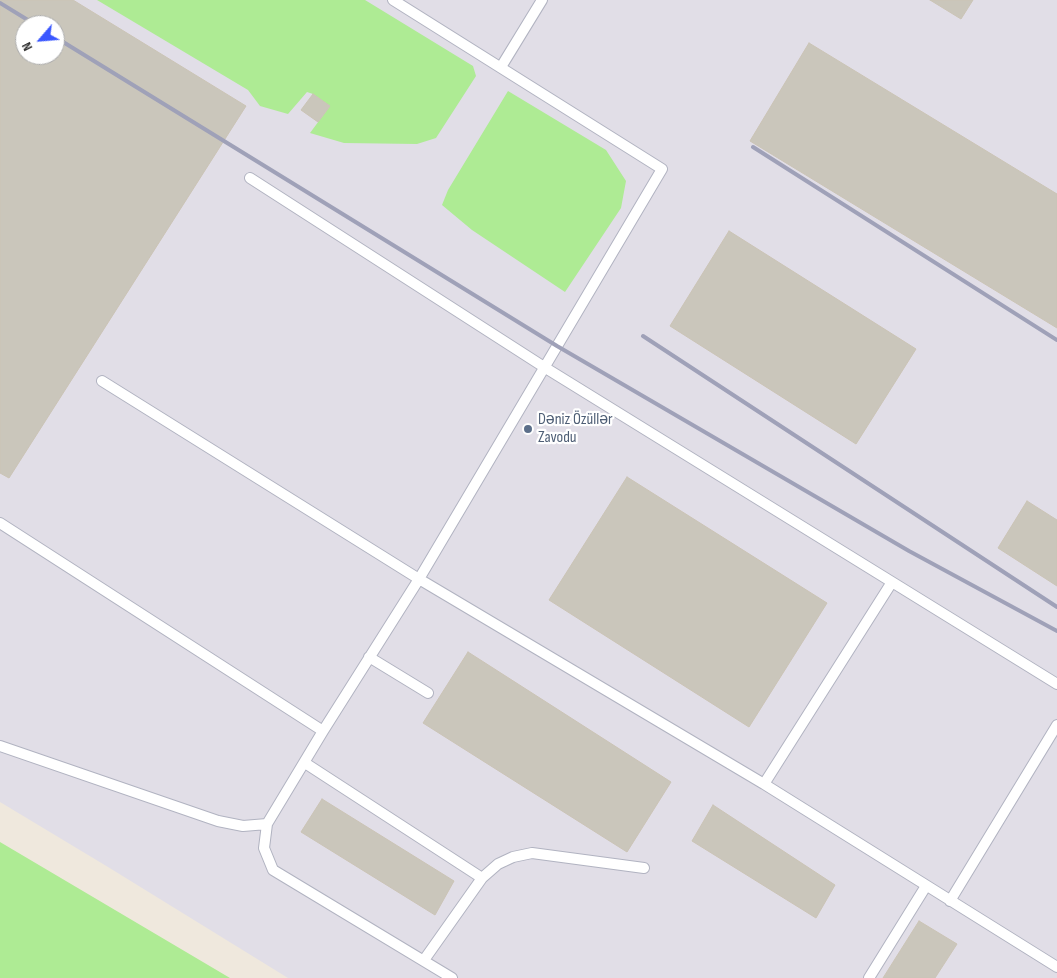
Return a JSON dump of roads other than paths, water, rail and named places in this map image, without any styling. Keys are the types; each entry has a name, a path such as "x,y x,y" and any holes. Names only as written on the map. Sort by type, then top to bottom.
{"lane":[{"path":"393,0 662,169 419,579 267,824 264,848 273,870 452,978"},
{"path":"501,67 542,0"},
{"path":"250,178 544,367 1057,684"},
{"path":"102,381 419,579 764,784 1057,967"},
{"path":"0,523 323,731"},
{"path":"764,784 892,582"},
{"path":"369,657 428,693"},
{"path":"950,901 1057,725"},
{"path":"0,746 218,821 244,826 267,824"},
{"path":"305,763 482,878"},
{"path":"424,960 482,878 498,864 513,857 532,853 644,868"},
{"path":"869,978 926,886"}],"railway":[{"path":"0,3 20,15"},
{"path":"65,43 557,346 909,551 1057,631"},
{"path":"753,147 1057,340"},
{"path":"643,336 1057,607"}],"place":[{"name":"Dəniz Özüllər Zavodu","path":"528,429"}]}
